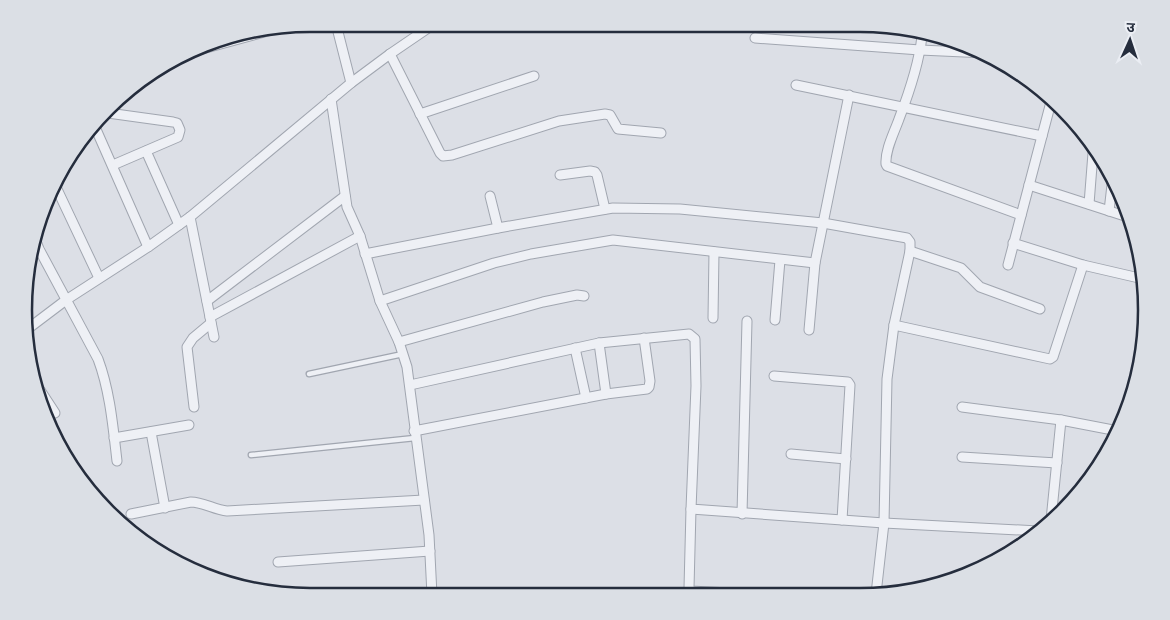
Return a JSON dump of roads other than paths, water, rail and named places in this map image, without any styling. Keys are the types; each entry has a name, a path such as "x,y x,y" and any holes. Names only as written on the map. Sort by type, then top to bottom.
{"street":[{"path":"338,32 351,84"},
{"path":"33,325 66,300 148,247 190,217 331,99 422,32"},
{"path":"755,38 961,52"},
{"path":"921,40 903,107 885,160 887,166 1021,215"},
{"path":"390,54 440,153 446,157 576,117 608,114 618,129 661,133"},
{"path":"420,114 534,76"},
{"path":"796,84 1042,136"},
{"path":"808,330 815,262 849,95"},
{"path":"331,99 347,207 360,236 380,301 399,342 410,385 430,551 432,588"},
{"path":"1008,265 1050,108"},
{"path":"113,164 178,137 180,130 179,126 174,122 114,114"},
{"path":"97,132 148,247"},
{"path":"146,150 179,225"},
{"path":"1089,204 1093,159"},
{"path":"560,175 594,172 597,176 605,210"},
{"path":"1029,185 1120,215"},
{"path":"59,193 99,278"},
{"path":"207,301 345,196"},
{"path":"490,196 498,228"},
{"path":"1109,211 1113,196"},
{"path":"366,254 498,228 605,210 629,208 680,209 823,222 904,236 909,239 910,251 894,326 887,379 884,523 877,587"},
{"path":"190,217 214,337"},
{"path":"194,407 188,347 193,338 211,320 360,236"},
{"path":"380,301 494,263 531,254 613,240 780,260 815,262"},
{"path":"1014,243 1083,265 1135,277"},
{"path":"910,251 961,268 980,287 1040,309"},
{"path":"713,318 714,252"},
{"path":"38,255 66,300 98,359 108,394 118,461"},
{"path":"775,320 780,260"},
{"path":"894,326 1050,359 1053,357 1083,265"},
{"path":"399,342 543,302 577,295 584,296"},
{"path":"742,514 747,321"},
{"path":"410,385 599,342 684,334 693,336 695,339 696,386 689,588"},
{"path":"415,434 606,394 647,389 650,381 644,338"},
{"path":"599,342 606,394"},
{"path":"575,348 586,398"},
{"path":"774,376 849,383 842,520"},
{"path":"49,404 55,413"},
{"path":"962,407 1061,420 1110,430"},
{"path":"1053,509 1061,420"},
{"path":"114,438 189,425"},
{"path":"151,432 165,508"},
{"path":"791,454 846,459"},
{"path":"962,457 1057,463"},
{"path":"131,514 197,502 227,511 424,500"},
{"path":"691,509 742,514 1028,530"},
{"path":"278,562 430,551"}],"lane":[{"path":"309,374 403,354"},
{"path":"251,455 415,434"}]}
